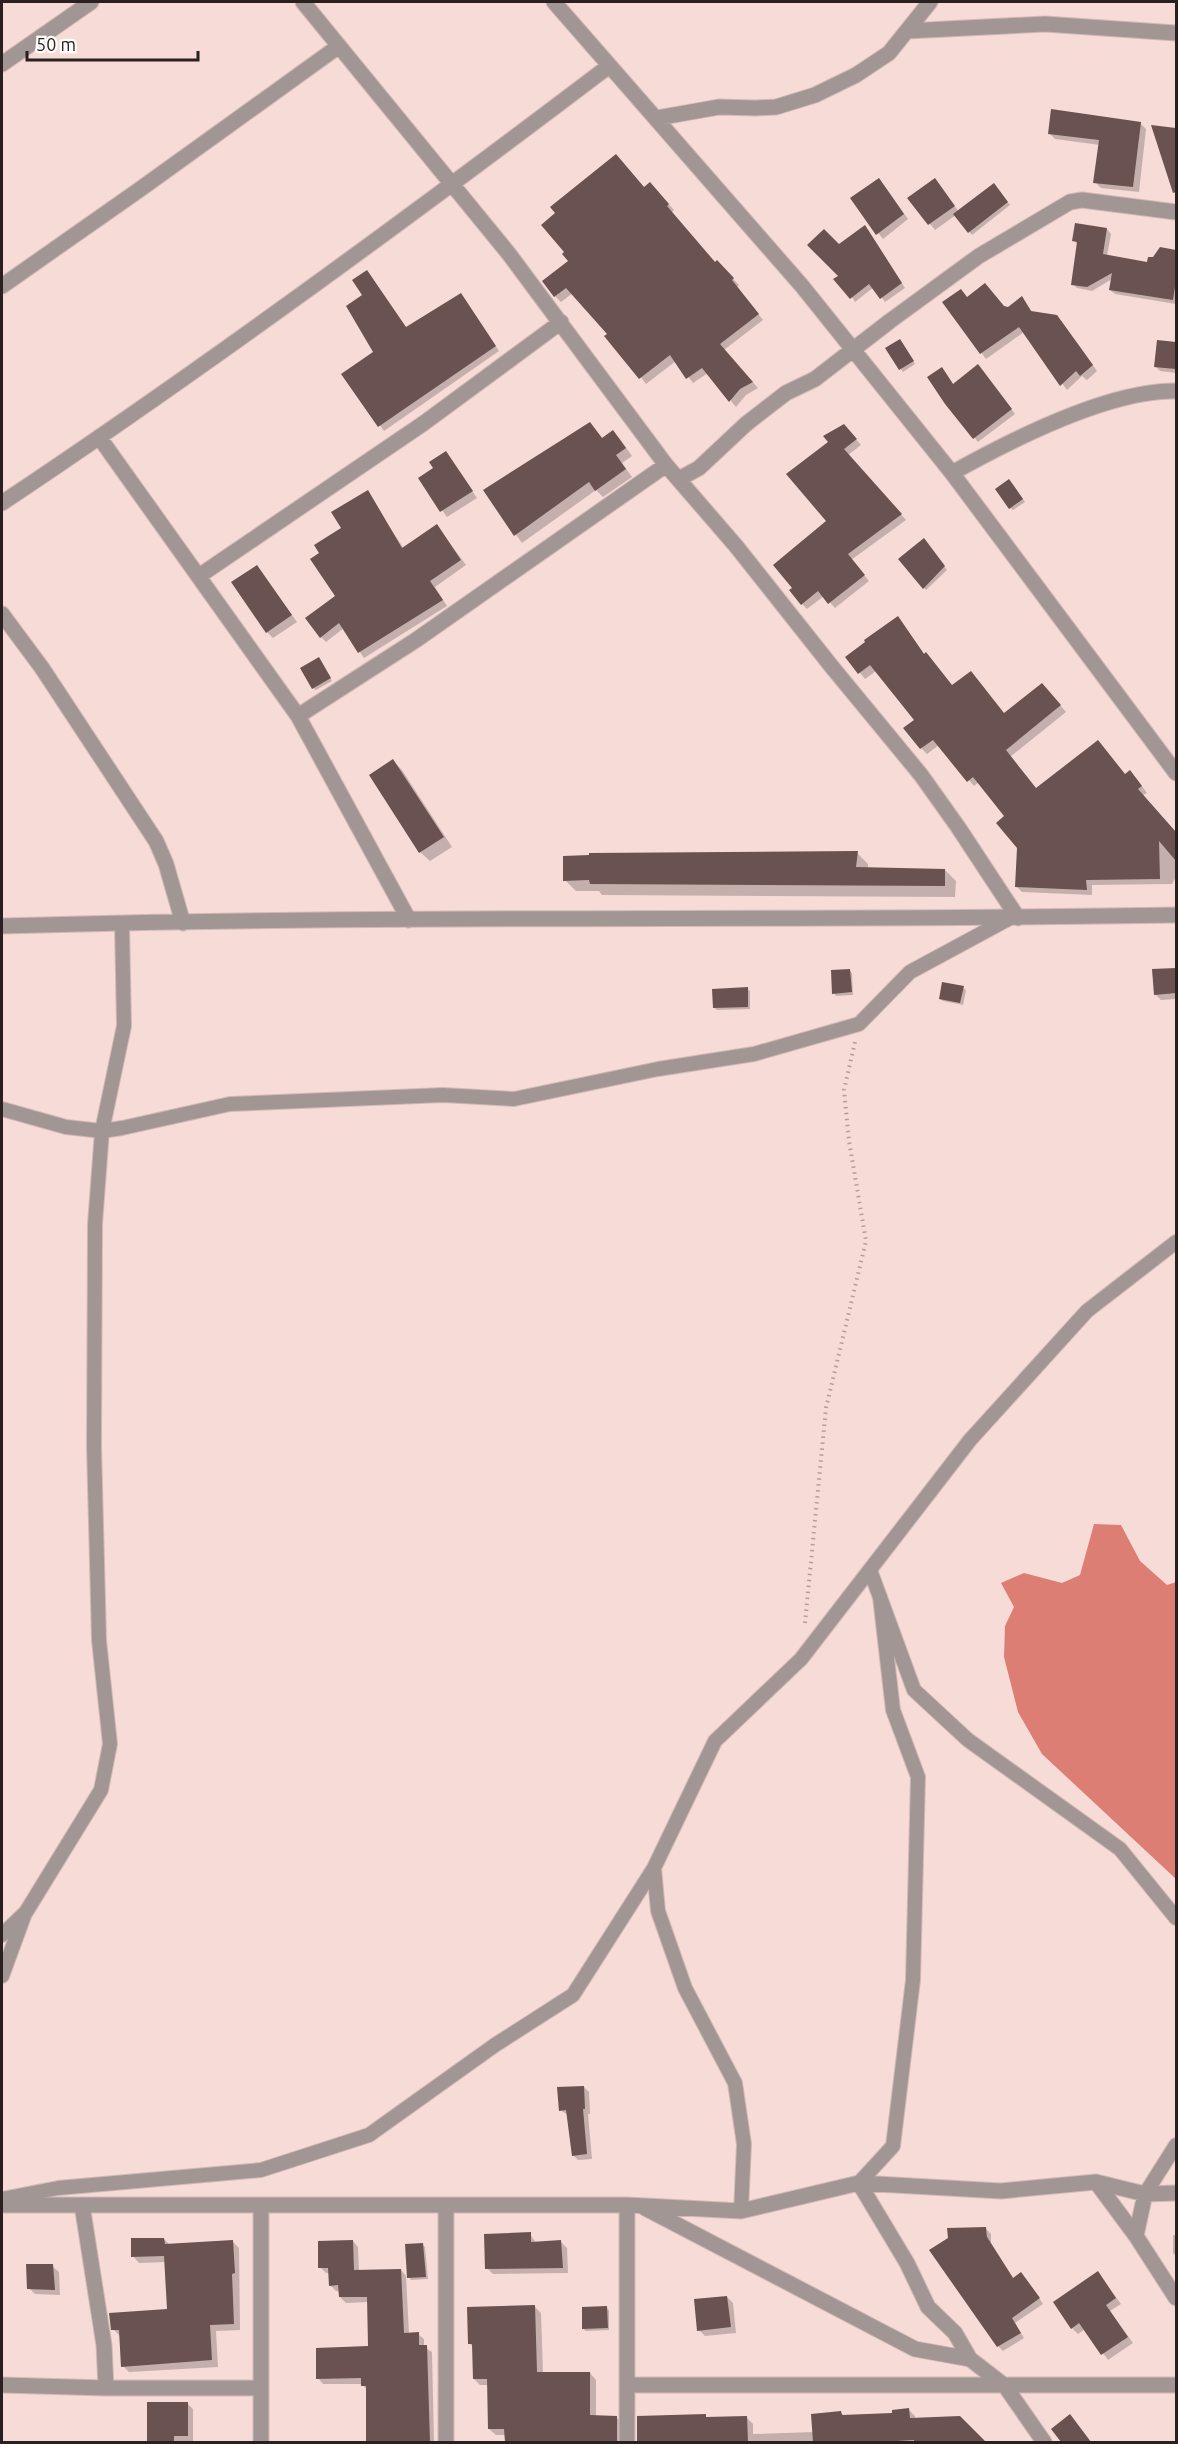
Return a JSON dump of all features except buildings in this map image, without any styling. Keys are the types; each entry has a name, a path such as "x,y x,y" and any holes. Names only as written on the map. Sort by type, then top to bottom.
{"street":[{"path":"2,64 91,2"},
{"path":"303,2 453,184 561,322 666,465 736,546 921,775 958,827 1014,918"},
{"path":"554,2 802,286 853,349 952,473 1176,773"},
{"path":"657,118 719,107 776,107 815,95 869,67 889,53 930,2"},
{"path":"907,31 1046,24 1176,33"},
{"path":"2,286 339,46"},
{"path":"2,503 99,437 453,184 609,66"},
{"path":"679,479 699,468 746,424 786,393 815,380 853,349 979,256 1070,202 1082,200 1176,212"},
{"path":"199,576 406,436 561,322"},
{"path":"952,473 1003,445 1107,402 1138,394 1176,391"},
{"path":"99,437 298,716 409,920"},
{"path":"298,716 425,633 666,465"},
{"path":"2,614 48,677 156,841 166,864 183,923"},
{"path":"2,926 409,920 1014,918 1176,915"},
{"path":"1096,2182 1136,2236 1176,2298"},
{"path":"2,2205 633,2205 741,2211 859,2183 1001,2191 1096,2182 1145,2194 1176,2193"},
{"path":"859,2183 908,2263 928,2307 955,2333 970,2359 1005,2386 1044,2442"},
{"path":"1136,2236 1145,2194"},
{"path":"82,2205 104,2345 106,2388"},
{"path":"261,2205 261,2442"},
{"path":"446,2205 446,2442"},
{"path":"633,2205 915,2349 970,2359"},
{"path":"627,2442 633,2205"},
{"path":"2,2385 261,2388"},
{"path":"627,2385 1176,2385"}],"lane":[{"path":"2,1109 66,1127 102,1131 230,1104 443,1095 514,1099 658,1069 754,1054 859,1024 910,972 1014,918"},
{"path":"2,1976 26,1912 100,1791 110,1744 99,1640 94,1446 95,1224 102,1131 124,1026 122,924"},
{"path":"2,2199 58,2188 261,2170 369,2135 495,2046 573,1995 654,1868 715,1741 801,1659 970,1440 1087,1311 1176,1242"},
{"path":"870,1570 914,1690 968,1740 1120,1848 1176,1918"},
{"path":"859,2183 894,2146 913,1980 918,1777 893,1710 880,1597"},
{"path":"654,1868 658,1911 685,1988 735,2083 744,2144 741,2211"},
{"path":"2,1935 26,1912"},
{"path":"1145,2194 1176,2145"}],"path":[{"path":"805,1625 826,1408 866,1240 849,1141 844,1090 859,1024"}],"shaded area":[{"path":"1094,1524 1121,1525 1140,1561 1167,1585 1176,1582 1176,1879 1042,1754 1018,1712 1004,1657 1005,1626 1014,1607 1001,1583 1024,1573 1062,1583 1080,1575"}]}
